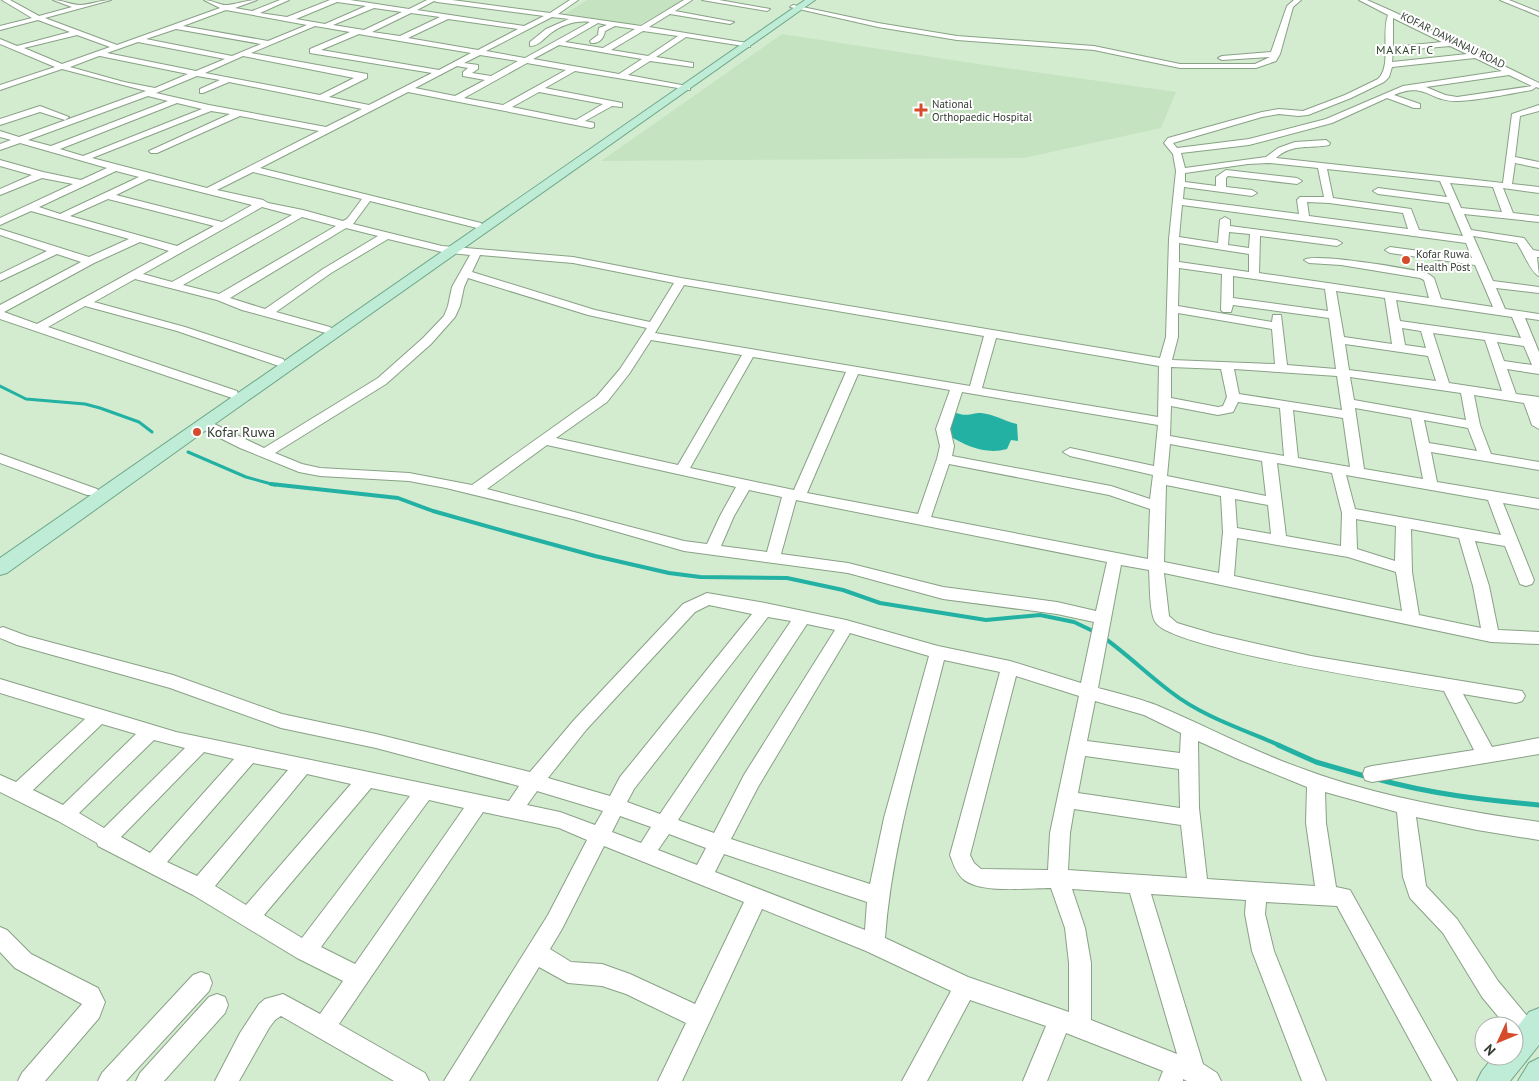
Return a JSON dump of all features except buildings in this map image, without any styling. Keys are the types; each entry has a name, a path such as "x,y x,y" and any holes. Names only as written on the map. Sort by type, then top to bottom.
{"main road":[{"path":"0,568 448,249 802,4"},
{"path":"0,556 326,329 448,249 477,225 682,87"},
{"path":"1492,1081 1504,1066"},
{"path":"1533,1081 1539,1073"}],"street":[{"path":"5,0 38,18 116,48"},
{"path":"56,0 80,7"},
{"path":"0,28 108,0"},
{"path":"207,0 226,8 288,20 682,87"},
{"path":"0,88 226,8 254,0"},
{"path":"253,13 286,0"},
{"path":"288,20 337,0 446,18 524,28"},
{"path":"289,62 432,0"},
{"path":"437,0 576,18 743,45"},
{"path":"558,0 574,1"},
{"path":"604,50 689,0"},
{"path":"705,0 767,9"},
{"path":"736,4 743,0"},
{"path":"802,4 878,25 957,38 1077,46 1117,52 1160,62 1276,54 1290,6 1298,0"},
{"name":"KOFAR DAWANAU ROAD","path":"1362,0 1454,43 1526,79 1536,87"},
{"name":"KOFAR DAWANAU ROAD","path":"1367,0 1536,87"},
{"path":"1503,0 1539,14"},
{"path":"209,191 551,15 574,1"},
{"path":"325,26 372,6"},
{"path":"667,12 730,22"},
{"path":"1392,13 1388,19 1390,49 1388,65 1383,79 1304,113 1274,112 1171,140 1168,143 1175,152 1182,171 1174,240 1172,337 1165,363 1165,422 1157,506 1156,567 1161,616 1162,620 1171,627 1214,640 1312,662 1516,696"},
{"path":"400,39 446,18"},
{"path":"533,44 549,31 576,18"},
{"path":"456,99 597,22"},
{"path":"0,147 156,90 315,24"},
{"path":"594,41 601,36 602,30 614,24"},
{"path":"175,27 268,43"},
{"path":"17,48 76,33"},
{"path":"620,77 685,35"},
{"path":"137,40 233,58"},
{"path":"0,41 62,67 123,84 156,90"},
{"path":"558,43 690,65"},
{"path":"1390,49 1454,43"},
{"path":"553,65 585,47"},
{"path":"313,51 439,72"},
{"path":"100,54 370,108"},
{"path":"242,54 362,77"},
{"path":"1388,65 1479,56"},
{"path":"320,98 388,64"},
{"path":"456,64 476,68 466,74 492,79"},
{"path":"504,108 573,69"},
{"path":"1175,152 1248,142 1329,121 1403,88 1512,72"},
{"path":"203,91 228,80"},
{"path":"1416,85 1443,97 1457,99 1536,87"},
{"path":"406,89 590,125"},
{"path":"538,89 616,104 576,123"},
{"path":"147,93 174,101 327,130"},
{"path":"1387,95 1417,106"},
{"path":"52,149 174,101"},
{"path":"85,158 209,108"},
{"path":"1508,186 1516,114 1539,108"},
{"path":"0,122 40,109 65,117"},
{"path":"154,151 238,114"},
{"path":"0,134 115,168 448,249 573,260 681,282 991,332 1165,363 1344,372 1443,385 1534,400 1539,425"},
{"path":"1270,160 1280,149 1296,144 1326,143"},
{"path":"1510,159 1539,165"},
{"path":"1182,171 1248,161 1270,160 1322,166 1357,166 1373,172 1539,190"},
{"path":"0,163 41,175 81,183"},
{"path":"1322,166 1329,200"},
{"path":"0,222 115,168"},
{"path":"252,169 477,225"},
{"path":"1373,172 1382,207"},
{"path":"1221,189 1221,177 1224,174 1297,181"},
{"path":"0,192 41,175"},
{"path":"61,217 149,176"},
{"path":"1251,176 1253,211"},
{"path":"1444,179 1451,200 1500,312"},
{"path":"1180,184 1252,193"},
{"path":"1497,185 1510,216"},
{"path":"1378,191 1451,200"},
{"path":"1402,194 1414,232"},
{"path":"109,196 223,225"},
{"path":"221,298 345,224 356,215 368,198"},
{"path":"1304,217 1302,200 1329,200 1408,211"},
{"path":"1178,201 1414,232 1520,240 1534,253 1539,273"},
{"path":"38,328 86,303 262,203"},
{"path":"30,208 178,250"},
{"path":"1223,246 1226,208"},
{"path":"1456,210 1539,220"},
{"path":"173,286 303,214"},
{"path":"1333,221 1340,262"},
{"path":"1225,228 1337,242"},
{"path":"1384,228 1396,270"},
{"path":"0,232 90,261"},
{"path":"1254,275 1255,232"},
{"path":"267,312 327,271 387,235"},
{"path":"0,245 16,237"},
{"path":"1305,238 1310,272 1330,286 1539,317"},
{"path":"0,310 90,261 139,239"},
{"path":"1174,240 1256,252"},
{"path":"0,278 57,250"},
{"path":"1390,250 1479,262"},
{"path":"265,453 375,386 413,354 449,317 464,273 477,252"},
{"path":"1173,264 1254,275 1310,272 1340,262 1396,270 1428,278 1436,302"},
{"path":"1227,313 1229,300 1228,272"},
{"path":"464,273 651,331 750,352 1165,422"},
{"path":"134,275 326,329"},
{"path":"475,490 602,400 619,381 624,370 681,282"},
{"path":"1488,284 1539,290"},
{"path":"1330,286 1358,473"},
{"path":"1390,295 1399,348"},
{"path":"1229,300 1335,315"},
{"path":"86,303 181,329 280,362"},
{"path":"1276,307 1281,368"},
{"path":"1172,308 1277,326"},
{"path":"1500,364 1539,368 1517,314"},
{"path":"0,315 232,394"},
{"path":"1395,324 1529,343"},
{"path":"1426,328 1443,385"},
{"path":"975,391 991,332"},
{"path":"1489,336 1510,396"},
{"path":"1338,340 1433,353"},
{"path":"681,471 750,352"},
{"path":"1166,401 1224,411 1228,409 1233,397 1227,365"},
{"path":"773,557 794,495 854,369"},
{"path":"923,520 944,459 947,446 943,429 944,419 957,388"},
{"path":"1467,389 1473,425 1486,457"},
{"path":"1233,397 1286,406 1349,409 1417,416 1473,425"},
{"path":"1286,406 1291,462"},
{"path":"1417,416 1431,486"},
{"path":"204,424 299,468 320,472 409,478 475,490 574,515 666,542 848,568 877,574 906,585 942,593 1057,608 1101,628"},
{"path":"1162,439 1539,504"},
{"path":"546,440 794,495 1226,580 1491,636 1539,638"},
{"path":"1423,446 1539,466"},
{"path":"1070,452 1228,493 1274,502"},
{"path":"0,458 92,492"},
{"path":"1269,458 1279,540"},
{"path":"944,459 1111,492 1157,506"},
{"path":"1338,470 1349,513 1349,552"},
{"path":"712,550 727,516 745,484"},
{"path":"1226,580 1230,532 1228,493"},
{"path":"1494,496 1526,580"},
{"path":"1349,513 1512,542"},
{"path":"1404,523 1402,568 1412,620"},
{"path":"1230,532 1349,552 1402,568"},
{"path":"1466,535 1481,586 1491,636"},
{"path":"1036,1081 1070,1023 1080,963 1075,928 1058,879 1060,833 1115,558"},
{"path":"514,810 532,781 580,725 688,608 706,599 846,626 938,652 1010,668 1089,690 1149,710 1244,754 1316,782 1406,808 1477,822 1539,831"},
{"path":"456,1081 560,914 627,783 765,609"},
{"path":"645,854 726,736 803,617"},
{"path":"702,876 751,781 846,626"},
{"path":"3,633 23,641 173,682 281,720 376,741 532,781 615,806 718,843 878,896"},
{"path":"874,944 878,896 894,818 938,652"},
{"path":"1010,668 960,855 965,868 972,875 981,878 1058,879 1343,897 1445,1081"},
{"path":"1450,685 1461,710 1488,756"},
{"path":"0,686 201,744 560,820 874,944 965,987 1070,1023 1188,1075"},
{"path":"99,716 9,788 65,815 105,840 200,888 305,951 359,977"},
{"path":"1190,728 1188,762 1189,818 1198,888"},
{"path":"65,815 151,731"},
{"path":"105,840 201,744"},
{"path":"1372,774 1539,746"},
{"path":"1077,747 1188,762"},
{"path":"152,865 250,754"},
{"path":"200,888 303,766"},
{"path":"249,917 368,779"},
{"path":"1316,782 1316,824 1326,897"},
{"path":"305,951 425,792"},
{"path":"1066,799 1189,818"},
{"path":"323,1029 478,802"},
{"path":"1406,808 1413,877 1417,891 1450,926 1507,1016"},
{"path":"1138,885 1188,1075"},
{"path":"1257,892 1255,914 1263,952 1314,1081"},
{"path":"670,1081 757,898"},
{"path":"0,937 23,961 85,993 94,1002 91,1010 30,1081"},
{"path":"536,953 568,972 602,975 623,982 700,1018"},
{"path":"110,1081 202,983"},
{"path":"914,1081 965,987"},
{"path":"227,1081 263,1018 272,1007 283,1005 417,1081"},
{"path":"148,1081 218,1006"}],"shaded area":[{"path":"587,0 683,0 641,24 634,25 565,14"},
{"name":"National Orthopaedic Hospital","path":"782,34 1176,92 1161,128 1024,158 601,161"}],"water":[{"path":"956,413 967,415 986,414 1017,424 1018,441 1011,440 1007,449 999,451 977,449 963,443 949,436 948,417"}],"waterway":[{"path":"0,386 26,399 85,404 100,408 139,422 152,432"},
{"path":"188,452 246,477 272,484"},
{"path":"272,484 398,498 433,511 511,533 595,556 669,573 700,577 787,578 843,590 880,603 986,620 1040,615 1074,622 1095,632"},
{"path":"1103,637 1183,701 1210,716 1281,746"},
{"path":"1278,745 1316,762 1368,777"},
{"path":"1377,779 1417,789 1458,796 1539,805"}],"place":[{"name":"National Orthopaedic Hospital","path":"921,110"},
{"name":"Kofar Ruwa Health Post","path":"1406,260"},
{"name":"Kofar Ruwa","path":"197,432"}],"district":[{"name":"MAKAFI C","path":"1405,49"}]}
